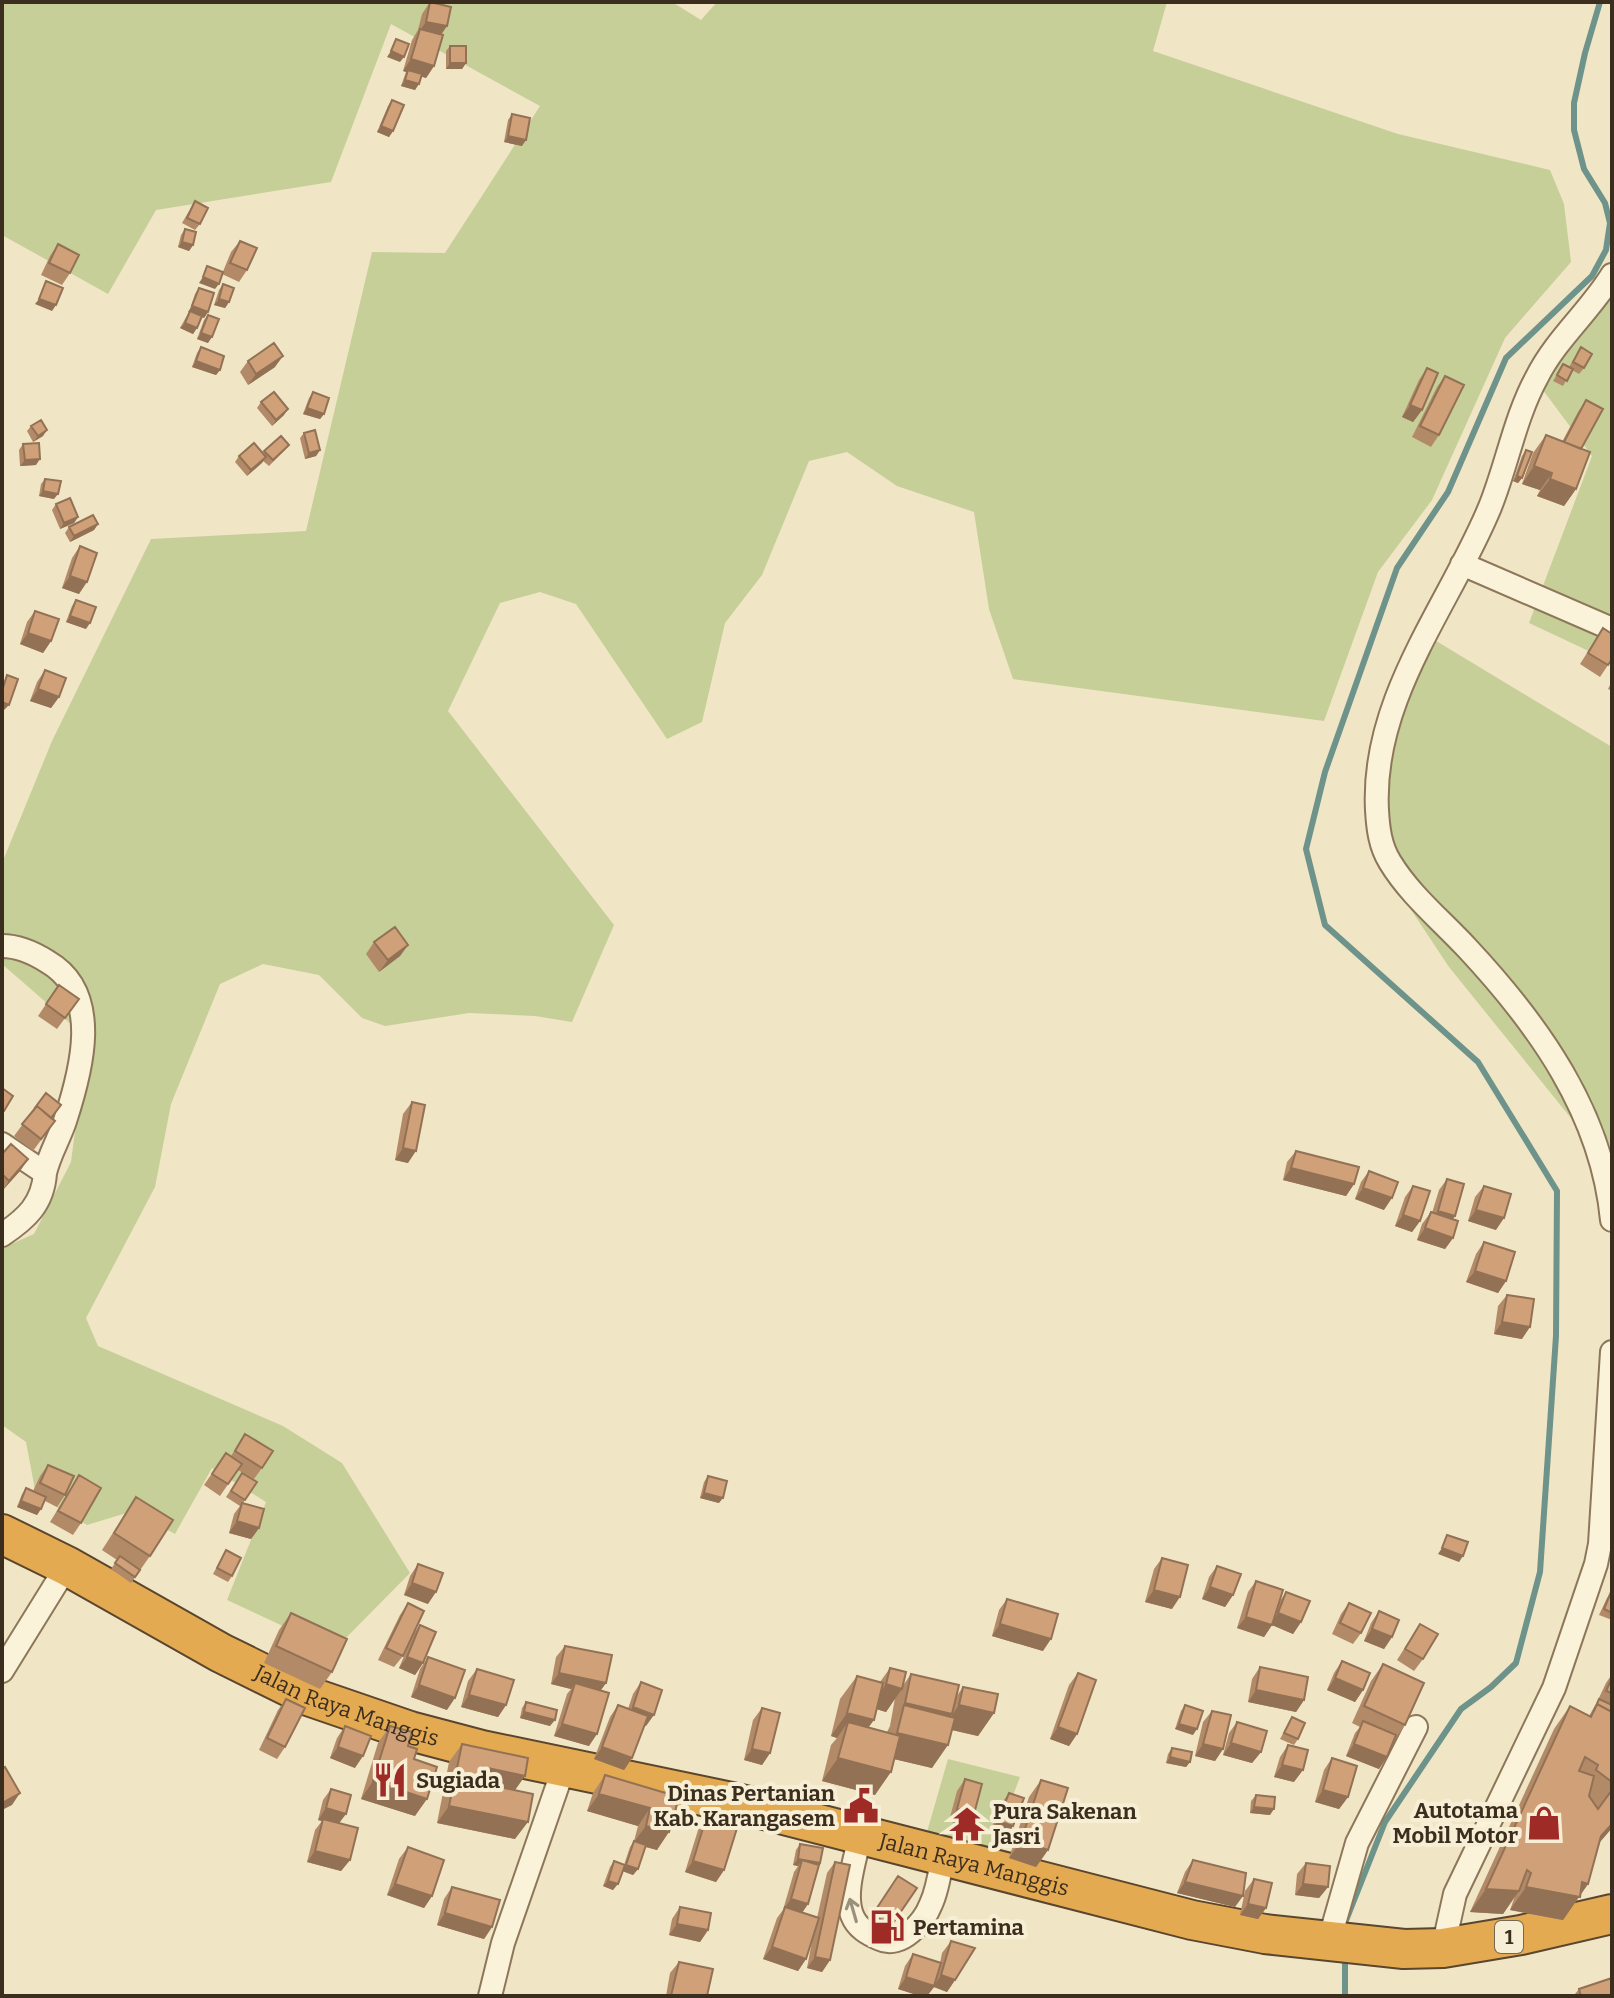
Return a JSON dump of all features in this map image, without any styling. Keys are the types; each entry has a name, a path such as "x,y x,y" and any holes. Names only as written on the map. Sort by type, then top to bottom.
{"highway":[{"name":"Jalan Raya Manggis","path":"2,1534 67,1566 221,1653 308,1696 410,1731 482,1750 741,1804 1192,1920 1265,1934 1404,1949 1443,1948 1521,1935 1612,1914"}],"street":[{"path":"1612,275 1549,355 1536,378 1489,510 1397,696 1378,768 1376,800 1380,835 1389,860 1401,878 1498,981 1546,1045 1571,1088 1597,1143 1609,1192 1612,1220"},
{"path":"1462,564 1612,629"},
{"path":"2,946 35,954 59,968 74,986 83,1011 82,1045 73,1090 45,1173 41,1196 37,1206 2,1235"},
{"path":"2,1144 45,1173"},
{"path":"1443,1948 1455,1894 1554,1688 1596,1564 1600,1544 1612,1352"},
{"path":"2,1671 67,1566"},
{"path":"1335,1941 1357,1843 1416,1727"},
{"path":"490,1996 503,1943 564,1767"},
{"path":"860,1835 849,1897 852,1914 858,1926 886,1942 900,1939 923,1918 931,1904 943,1855"}],"green space":[{"path":"2,2 672,2 701,20 717,2 1167,2 1153,51 1398,134 1550,170 1564,204 1571,262 1505,338 1432,500 1378,572 1324,721 1013,679 989,609 974,512 897,486 847,452 809,461 762,575 725,623 702,722 667,739 576,604 540,592 500,603 448,711 614,925 572,1022 535,1016 469,1013 385,1026 362,1018 319,975 263,964 220,984 171,1104 155,1187 86,1318 98,1346 283,1426 342,1463 410,1573 334,1650 227,1600 266,1502 212,1468 175,1534 133,1511 87,1525 36,1495 26,1442 2,1425 2,1248 34,1234 71,1162 87,1038 2,964 2,863 52,741 151,539 306,531 372,252 445,253 540,106 391,24 331,182 156,210 108,294 2,235"},
{"path":"1612,264 1610,661 1529,623 1592,456 1534,378"},
{"path":"1423,633 1612,747 1612,1227 1602,1213 1579,1128 1449,967 1378,860 1375,763"},
{"path":"948,1759 1020,1777 979,1885 916,1870"}],"building":[{"path":"430,2 451,7 447,26 426,22"},
{"path":"420,29 443,35 434,66 411,59"},
{"path":"396,39 409,44 404,57 391,51"},
{"path":"450,46 466,46 466,63 450,63"},
{"path":"408,70 422,74 419,84 405,80"},
{"path":"392,100 404,105 393,131 381,126"},
{"path":"512,114 530,118 526,140 508,136"},
{"path":"195,201 208,208 200,224 187,218"},
{"path":"185,229 196,232 193,245 182,242"},
{"path":"240,241 257,248 247,270 230,263"},
{"path":"58,244 79,255 70,273 49,263"},
{"path":"207,266 223,272 219,284 203,277"},
{"path":"46,281 63,288 56,305 39,299"},
{"path":"223,284 234,288 229,302 219,299"},
{"path":"199,288 214,293 208,312 192,306"},
{"path":"190,311 202,316 197,328 185,323"},
{"path":"208,315 219,319 212,337 201,333"},
{"path":"274,343 283,356 256,374 248,361"},
{"path":"201,347 224,356 220,370 196,361"},
{"path":"1581,347 1592,354 1584,368 1573,362"},
{"path":"1563,364 1573,369 1567,381 1557,375"},
{"path":"1427,368 1438,373 1422,410 1410,405"},
{"path":"1445,376 1464,385 1439,435 1420,426"},
{"path":"274,392 288,409 276,420 261,402"},
{"path":"313,392 329,398 324,414 307,408"},
{"path":"1586,400 1603,409 1581,449 1564,442"},
{"path":"41,420 47,430 38,436 31,426"},
{"path":"315,430 320,450 309,453 304,433"},
{"path":"1546,435 1590,452 1576,489 1550,479 1552,473 1534,466"},
{"path":"281,436 289,445 273,460 264,451"},
{"path":"39,443 40,459 25,460 23,444"},
{"path":"254,443 266,457 251,470 239,456"},
{"path":"1526,450 1532,452 1522,478 1517,476"},
{"path":"45,479 61,481 58,494 43,491"},
{"path":"70,498 78,517 64,523 56,504"},
{"path":"93,515 98,524 74,536 69,527"},
{"path":"80,546 97,553 87,582 70,576"},
{"path":"76,600 96,607 90,623 70,616"},
{"path":"35,611 59,619 51,641 28,633"},
{"path":"1603,628 1612,634 1612,659 1608,665 1588,653"},
{"path":"45,670 66,678 59,697 38,689"},
{"path":"7,675 18,679 9,705 2,702"},
{"path":"395,927 408,945 388,960 374,942"},
{"path":"59,985 79,999 65,1018 46,1004"},
{"path":"2,1088 13,1096 4,1111 2,1110"},
{"path":"46,1093 61,1105 51,1118 37,1106 34,1109"},
{"path":"412,1102 425,1105 416,1151 403,1148"},
{"path":"37,1106 55,1121 41,1139 22,1124"},
{"path":"11,1144 28,1159 9,1181 2,1174 2,1154"},
{"path":"1296,1151 1359,1167 1354,1184 1291,1168"},
{"path":"1369,1171 1398,1182 1392,1198 1363,1188"},
{"path":"1447,1179 1464,1184 1455,1216 1438,1211"},
{"path":"1413,1186 1430,1191 1420,1221 1403,1215"},
{"path":"1484,1186 1511,1194 1504,1218 1476,1210"},
{"path":"1431,1212 1458,1221 1453,1238 1425,1228"},
{"path":"1484,1242 1515,1252 1506,1281 1475,1271"},
{"path":"1507,1295 1534,1299 1530,1327 1502,1322"},
{"path":"245,1434 273,1451 262,1468 235,1451"},
{"path":"226,1453 242,1464 228,1484 212,1474"},
{"path":"48,1465 74,1476 65,1495 40,1483"},
{"path":"242,1473 257,1482 245,1500 231,1491"},
{"path":"79,1475 101,1488 81,1523 58,1511"},
{"path":"708,1476 727,1481 723,1498 704,1493"},
{"path":"26,1488 46,1497 41,1509 21,1501"},
{"path":"136,1497 173,1520 150,1556 114,1533"},
{"path":"242,1503 264,1509 259,1528 237,1521"},
{"path":"1447,1535 1468,1542 1463,1556 1442,1548"},
{"path":"226,1550 241,1558 232,1576 217,1568"},
{"path":"120,1556 140,1570 135,1577 115,1563"},
{"path":"1162,1558 1188,1565 1180,1597 1154,1590"},
{"path":"418,1564 443,1573 436,1592 412,1583"},
{"path":"1217,1566 1241,1574 1233,1595 1210,1587"},
{"path":"1256,1581 1283,1590 1272,1625 1246,1617"},
{"path":"1286,1592 1310,1601 1301,1622 1278,1613"},
{"path":"1612,1593 1612,1613 1604,1609"},
{"path":"1007,1599 1058,1614 1051,1639 1000,1624"},
{"path":"408,1603 424,1611 403,1656 386,1648"},
{"path":"1349,1603 1371,1613 1361,1633 1340,1623"},
{"path":"1379,1611 1399,1620 1392,1637 1372,1629"},
{"path":"291,1613 347,1639 332,1672 276,1646"},
{"path":"1420,1624 1438,1634 1423,1659 1405,1649"},
{"path":"420,1625 436,1632 423,1663 407,1657"},
{"path":"565,1646 612,1655 606,1683 559,1673"},
{"path":"428,1657 465,1670 455,1698 419,1685"},
{"path":"1342,1661 1370,1673 1363,1690 1335,1678"},
{"path":"1383,1664 1424,1683 1405,1725 1364,1706"},
{"path":"1260,1667 1308,1677 1304,1700 1256,1690"},
{"path":"890,1668 906,1672 902,1689 886,1684"},
{"path":"477,1669 514,1680 506,1705 469,1695"},
{"path":"1078,1673 1096,1680 1077,1734 1058,1727"},
{"path":"911,1674 959,1685 952,1714 905,1703"},
{"path":"857,1676 883,1683 874,1720 847,1713"},
{"path":"1612,1678 1612,1693 1606,1691"},
{"path":"641,1682 662,1690 654,1715 633,1707"},
{"path":"575,1683 609,1693 597,1734 562,1724"},
{"path":"963,1687 998,1694 994,1713 959,1705"},
{"path":"286,1699 305,1708 285,1747 267,1738"},
{"path":"1599,1699 1612,1705 1612,1712 1597,1704 1594,1711"},
{"path":"526,1702 557,1710 555,1720 524,1712"},
{"name":"Autotama Mobil Motor","path":"1597,1704 1612,1712 1612,1782 1596,1770 1598,1765 1585,1757 1579,1771 1594,1776 1589,1796 1598,1809 1612,1790 1612,1824 1601,1836 1588,1884 1582,1882 1580,1897 1526,1887 1531,1873 1527,1870 1519,1891 1486,1889 1570,1706 1591,1717"},
{"path":"618,1705 648,1716 632,1758 602,1747"},
{"path":"904,1705 955,1718 948,1745 897,1733"},
{"path":"1185,1705 1203,1711 1197,1729 1179,1724"},
{"path":"762,1708 780,1713 770,1753 752,1749"},
{"path":"1212,1711 1231,1715 1223,1749 1203,1744"},
{"path":"1292,1717 1305,1723 1298,1739 1284,1733"},
{"path":"1363,1721 1396,1735 1387,1757 1354,1744"},
{"path":"848,1722 900,1736 891,1772 838,1758"},
{"path":"1237,1722 1267,1731 1261,1752 1231,1743"},
{"path":"345,1726 371,1736 363,1756 338,1747"},
{"path":"390,1726 412,1732 408,1746 417,1749 414,1759 437,1767 427,1799 373,1781"},
{"path":"462,1744 528,1758 525,1776 483,1767 480,1783 533,1794 528,1822 449,1806"},
{"path":"1288,1745 1308,1750 1303,1770 1282,1765"},
{"path":"1172,1748 1192,1752 1190,1762 1170,1757"},
{"path":"1332,1758 1357,1766 1348,1797 1323,1790"},
{"path":"5,1767 20,1793 2,1803 2,1769"},
{"path":"605,1775 679,1797 669,1832 646,1826 650,1808 599,1794"},
{"path":"965,1779 982,1784 974,1814 957,1809"},
{"path":"1041,1780 1068,1788 1048,1850 1021,1841"},
{"path":"331,1789 351,1795 346,1814 326,1808"},
{"path":"1009,1793 1024,1798 1013,1826 998,1821"},
{"path":"1256,1795 1275,1797 1274,1809 1254,1807"},
{"path":"707,1815 738,1825 724,1870 693,1861"},
{"path":"323,1819 358,1828 350,1860 315,1851"},
{"path":"634,1841 646,1845 638,1869 626,1865"},
{"path":"800,1844 823,1848 820,1863 798,1859"},
{"path":"408,1847 444,1860 432,1896 395,1884"},
{"path":"802,1860 819,1865 808,1904 791,1899"},
{"path":"1193,1860 1246,1873 1243,1896 1185,1882"},
{"path":"614,1861 625,1865 618,1884 608,1881"},
{"path":"835,1862 850,1865 830,1960 815,1957"},
{"path":"1306,1863 1330,1866 1328,1887 1303,1884"},
{"path":"898,1876 917,1888 891,1926 873,1914"},
{"path":"1254,1879 1272,1883 1266,1908 1248,1904"},
{"path":"452,1887 500,1900 492,1927 445,1913"},
{"path":"680,1907 711,1913 708,1930 677,1924"},
{"path":"785,1907 819,1918 806,1959 772,1947"},
{"path":"951,1941 975,1948 955,1980 941,1975"},
{"path":"913,1954 941,1963 934,1986 906,1977"},
{"path":"679,1962 713,1969 707,1996 671,1996"},
{"path":"1612,1978 1612,1996 1581,1996 1579,1989"}],"waterway":[{"path":"1345,1923 1385,1822 1461,1709 1516,1663 1540,1572 1556,1336 1557,1191 1478,1062 1325,925 1306,849 1325,772 1397,568 1448,492 1506,358 1592,276 1606,250 1610,223 1605,203 1584,169 1574,130 1574,103 1600,2"},
{"path":"1345,1954 1345,1996"}],"place":[{"name":"Sugiada","path":"390,1780"},
{"name":"Dinas Pertanian Kab. Karangasem","path":"861,1806"},
{"name":"Autotama Mobil Motor","path":"1544,1823"},
{"name":"Pura Sakenan Jasri","path":"967,1824"},
{"name":"Pertamina","path":"887,1927"}]}
